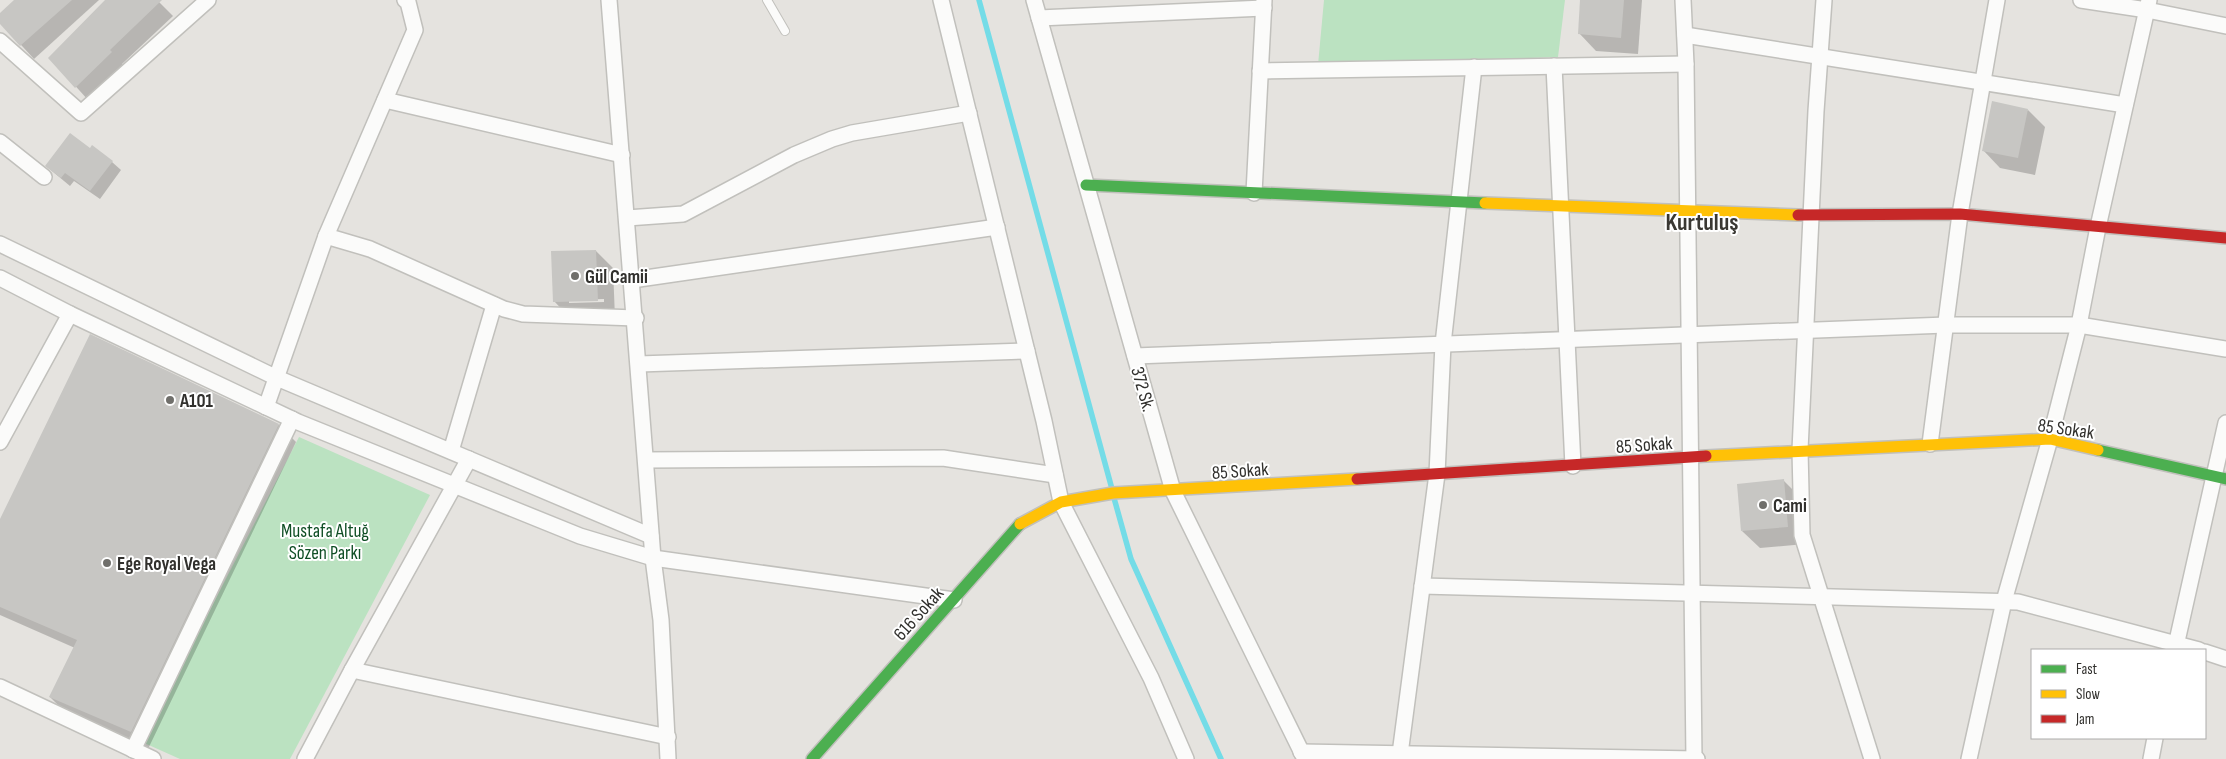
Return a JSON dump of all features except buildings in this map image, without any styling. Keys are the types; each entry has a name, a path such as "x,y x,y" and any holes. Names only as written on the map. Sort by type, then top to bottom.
{"street":[{"path":"0,41 81,112 208,0"},
{"path":"609,0 636,318 651,536 661,620 668,759"},
{"path":"942,0 1027,351 1061,502 1150,678 1186,759"},
{"name":"372 Sk.","path":"1034,0 1173,491 1303,756"},
{"path":"1303,756 1400,754 1696,759 1691,592 1686,64 1683,0"},
{"path":"1824,0 1811,215 1800,450 1802,535 1872,759"},
{"path":"1930,444 1960,214 1997,0"},
{"path":"2081,0 2148,5 2226,26"},
{"path":"266,407 326,236 415,30 408,1"},
{"path":"1039,18 1264,4 1254,193"},
{"path":"1969,759 2004,601 2050,439 2079,325 2098,227 2148,5"},
{"path":"1685,35 2125,105"},
{"path":"1260,71 1686,64"},
{"path":"1554,66 1573,466"},
{"path":"1400,754 1437,474 1444,344 1474,67"},
{"path":"384,100 622,155"},
{"path":"627,218 683,214 794,155 832,139 852,133 969,113"},
{"path":"0,142 44,177"},
{"path":"1086,185 1459,202 1811,215 1960,214 2226,238"},
{"path":"632,280 996,227"},
{"path":"326,236 370,249 499,307 523,314 636,318"},
{"path":"0,244 277,378 651,536"},
{"path":"0,278 70,314 292,419 580,536 653,558 954,600"},
{"path":"450,451 499,307"},
{"path":"0,442 70,314"},
{"path":"1135,356 1567,339 1805,332 1946,325 2079,325 2226,348"},
{"path":"639,364 1027,351"},
{"path":"133,750 292,419"},
{"path":"2176,647 2220,477 2226,423"},
{"name":"85 Sokak","path":"1061,502 1113,493 1173,491 1573,466 1800,450 2050,439 2220,477"},
{"path":"646,460 943,458 1055,475"},
{"path":"305,759 469,459"},
{"name":"616 Sokak","path":"812,759 1024,521 1061,502"},
{"path":"1422,586 2018,602 2176,647 2191,649"},
{"path":"2206,652 2226,659"},
{"path":"352,670 668,737"},
{"path":"0,687 152,759"},
{"path":"2151,759 2155,739"}],"lane":[{"path":"767,0 785,30"}],"green space":[{"path":"1324,0 1565,0 1558,57 1318,65"},
{"name":"Mustafa Altuğ Sözen Parkı","path":"299,437 430,495 290,759 180,759 142,742"}],"waterway":[{"path":"979,0 1112,489"},
{"path":"1114,498 1131,559 1221,759"}],"traffic: fast":[{"path":"1086,185 1485,203"},
{"path":"2098,450 2226,479"},
{"path":"812,759 1020,524"}],"traffic: slow":[{"path":"1485,203 1798,215"},
{"path":"1706,456 2050,439 2098,450"},
{"path":"1020,524 1061,502 1113,493 1357,479"}],"traffic: jam":[{"path":"1798,215 1960,214 2226,238"},
{"path":"1357,479 1706,456"}],"place":[{"name":"Gül Camii","path":"575,276"},
{"name":"A101","path":"170,400"},
{"name":"Cami","path":"1763,505"},
{"name":"Ege Royal Vega","path":"107,563"}],"district":[{"name":"Kurtuluş","path":"1702,222"}]}
